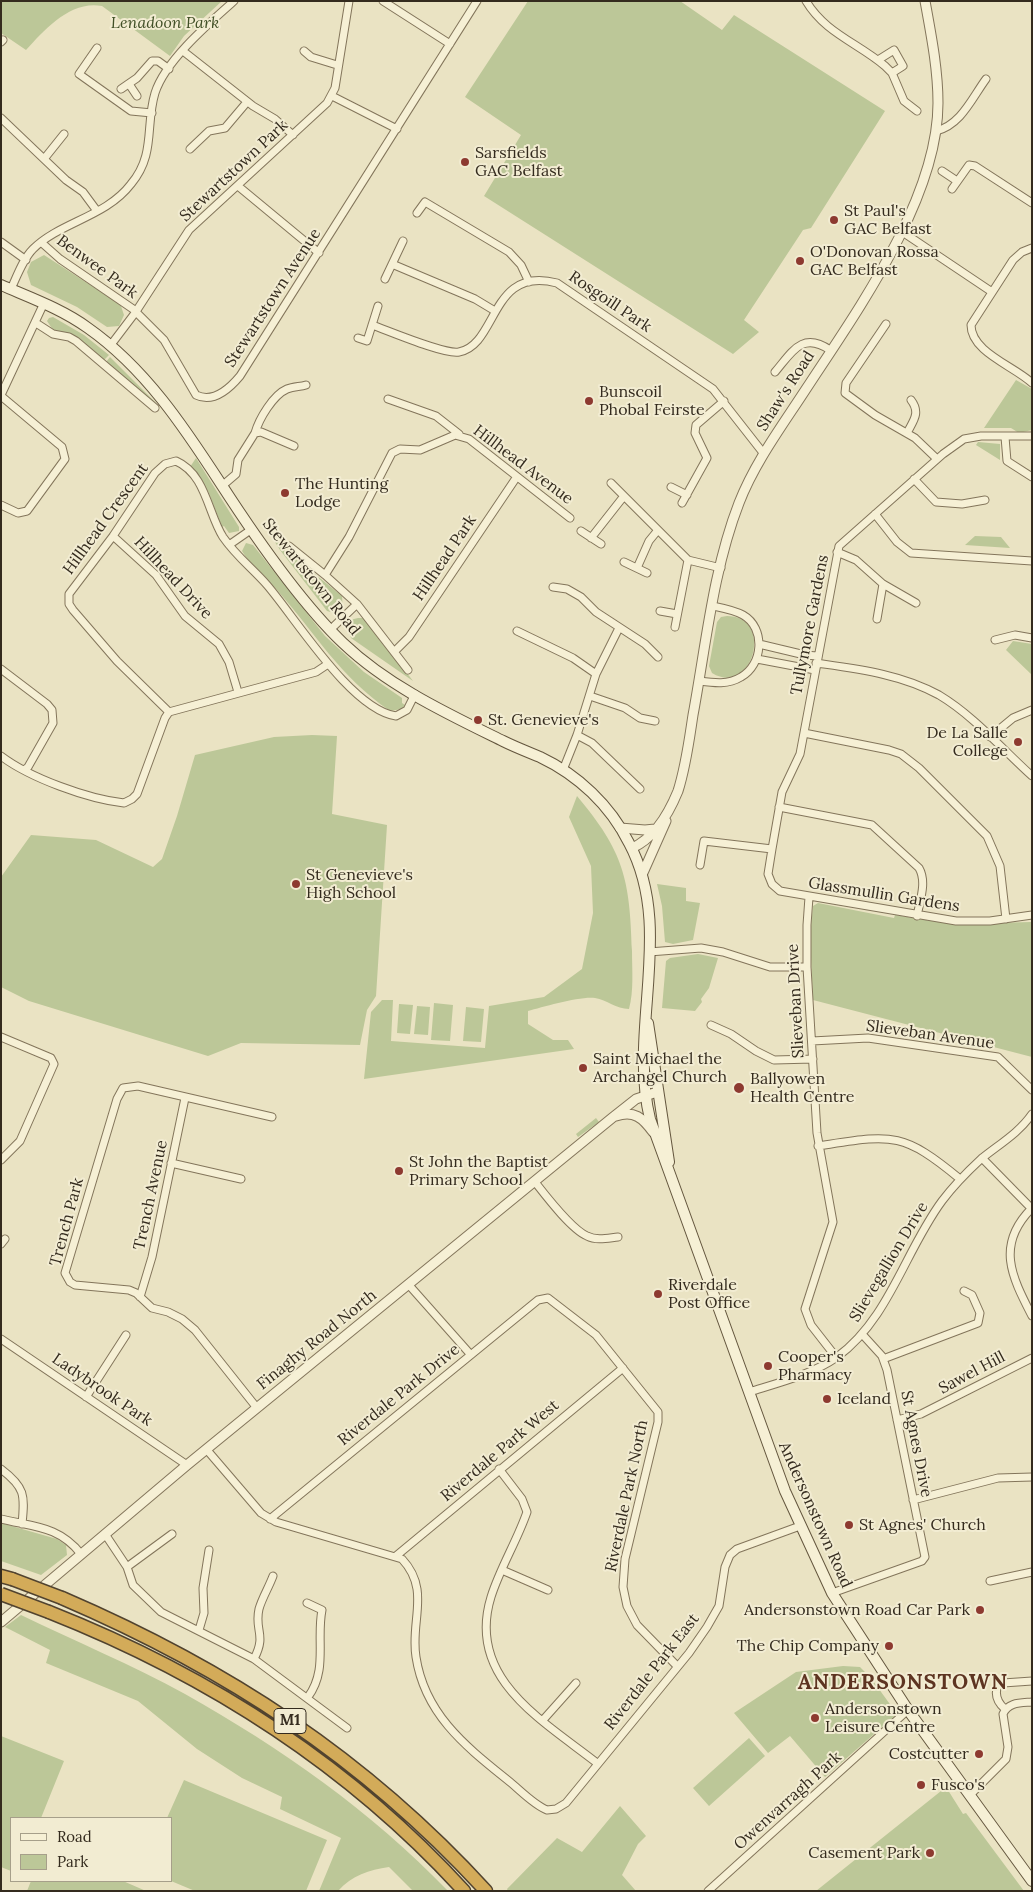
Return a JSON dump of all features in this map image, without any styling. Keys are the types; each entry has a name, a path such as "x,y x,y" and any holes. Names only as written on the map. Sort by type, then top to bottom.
{"highway":[{"name":"M1","path":"6,1577 62,1598 176,1651 249,1693 289,1720 364,1776 404,1809 486,1891"},
{"name":"M1","path":"1,1594 98,1631 168,1666 278,1730 386,1813 464,1891"}],"main road":[{"name":"Stewartstown Road","path":"6,287 44,303 76,320 110,346 146,382 178,418 252,529 330,629 372,667 462,720 563,770 598,799 620,828 632,848"},
{"name":"Andersonstown Road","path":"632,848 642,875 650,922 643,1059 644,1095 670,1176 800,1526 832,1593 908,1710 1032,1881"},
{"name":"Andersonstown Road","path":"646,1020 670,1176"}],"street":[{"path":"6,287 33,249 117,199 132,184 140,172 149,146 156,92 169,69 183,51 200,32 234,1"},
{"path":"349,1 332,96 397,129"},
{"path":"383,1 450,44"},
{"name":"Stewartstown Avenue","path":"135,313 164,340 192,391 201,397 217,395 229,388 240,376 320,253 477,1"},
{"path":"806,1 815,16 829,29 878,60 892,73 904,101 916,112"},
{"name":"Shaw's Road","path":"642,875 671,810 682,779 713,606 721,568 739,503 764,454 872,286 901,231 928,166 936,131 938,88 925,1"},
{"path":"98,48 79,74 131,111 152,113"},
{"path":"878,60 894,50 903,66 892,73"},
{"path":"183,51 247,102 275,119 293,135"},
{"path":"304,51 310,57 337,64"},
{"path":"120,89 129,84 152,61 158,61 169,69"},
{"path":"936,131 950,126 957,120 986,78"},
{"path":"129,84 137,96"},
{"name":"Stewartstown Park","path":"110,346 135,313 189,230 322,109 332,96"},
{"path":"190,149 209,131 225,128 247,102"},
{"path":"1,118 44,159 83,192 97,211"},
{"path":"44,159 64,134"},
{"path":"952,189 969,165 975,166 1032,203"},
{"path":"942,171 957,180"},
{"path":"238,186 320,253"},
{"path":"417,213 425,202 509,252 521,265 529,282"},
{"path":"901,231 992,292"},
{"path":"385,279 403,241"},
{"path":"1,242 26,260"},
{"name":"Benwee Park","path":"42,243 60,259 135,313"},
{"path":"1032,248 1022,252 1013,260 971,325 971,335 980,346 1032,383"},
{"path":"392,264 476,299 495,310"},
{"name":"Rosgoill Park","path":"372,325 445,351 461,352 473,345 495,310 510,291 529,282 549,280 563,286 701,380 724,400 764,454"},
{"path":"1,505 18,513 27,511 65,459 62,447 1,396 44,303"},
{"path":"358,338 366,341 378,306"},
{"path":"36,323 53,334 69,336 155,408"},
{"path":"886,324 844,388 848,397 907,433 930,449 938,459"},
{"path":"774,372 801,344 815,342 830,350"},
{"path":"222,486 236,474 238,460 267,409 282,392 295,386 306,385"},
{"path":"388,399 436,416 459,434"},
{"path":"682,503 707,458 695,433 696,425 724,400"},
{"path":"907,433 916,416 915,405 911,400"},
{"path":"255,433 262,432 294,446"},
{"name":"Hillhead Avenue","path":"326,575 349,537 392,453 400,449 420,450 459,434 570,518"},
{"name":"Tullymore Gardens","path":"791,894 775,887 770,880 768,871 785,784 800,754 837,552 842,541 952,446 972,437 1032,436"},
{"path":"1005,437 1007,461 1032,477"},
{"name":"Hillhead Crescent","path":"169,712 117,661 69,604 69,594 113,536 155,473 165,464 176,461 185,467 206,496 219,529 239,559 267,585 328,664 364,701 389,715 396,716 407,710 415,694"},
{"name":"Hillhead Park","path":"394,652 409,637 516,478"},
{"path":"914,479 936,502 962,504 985,500"},
{"path":"611,484 688,560 721,568"},
{"path":"671,487 687,495"},
{"path":"591,538 624,496"},
{"path":"875,514 896,542 911,552 1032,560"},
{"path":"229,545 252,529"},
{"path":"637,568 650,541 658,530"},
{"path":"581,531 601,544"},
{"name":"Hillhead Drive","path":"113,536 151,571 185,616 219,644 229,662 238,692"},
{"path":"288,546 326,575 357,604 408,670"},
{"path":"837,552 856,560 883,584 916,603"},
{"path":"675,626 688,560"},
{"path":"624,562 647,573"},
{"path":"877,619 883,584"},
{"path":"553,587 567,589 581,597 596,612 645,644 658,658"},
{"path":"330,629 357,604"},
{"path":"699,681 722,683 736,680 747,674 757,659 759,644 753,624 744,615 713,606"},
{"path":"660,611 677,614"},
{"path":"563,770 577,735 596,674 619,628"},
{"path":"517,630 573,658 596,674"},
{"path":"995,640 1015,635 1032,638"},
{"path":"759,644 805,655 816,663"},
{"path":"757,659 816,663 886,674 911,682 953,705 1032,776"},
{"path":"1,756 24,770 54,783 113,802 124,803 137,794 164,718 169,712 316,672 328,664"},
{"path":"1,669 47,704 54,716 53,723 28,767 24,770"},
{"path":"590,696 625,708 640,718 655,722"},
{"path":"990,737 1013,718 1032,710"},
{"path":"804,733 889,750 901,754 920,768 992,843 1000,866 1006,918"},
{"path":"577,735 592,743 640,789"},
{"path":"779,807 860,822 880,832 919,868 922,874 924,880 917,916"},
{"name":"Shaw's Road","path":"632,848 646,840 671,810"},
{"path":"620,828 646,830 656,828"},
{"path":"700,865 704,841 772,849"},
{"name":"Glassmullin Gardens","path":"791,894 956,921 1032,915"},
{"name":"Slieveban Drive","path":"809,897 807,967 818,1146 832,1226 805,1309 811,1325 836,1357"},
{"path":"649,952 701,948 723,952 770,967 807,967"},
{"path":"710,1025 731,1034 756,1051 774,1060 813,1060"},
{"path":"1,1037 51,1058 54,1064 20,1141 1,1160"},
{"name":"Slieveban Avenue","path":"812,1042 868,1038 998,1057 1032,1090"},
{"name":"Trench Park","path":"257,1408 195,1330 168,1312 152,1308 129,1290 75,1285 66,1278 66,1268 117,1099 123,1088 138,1086 272,1117"},
{"name":"Finaghy Road North","path":"1,1622 257,1408 612,1118 644,1095 657,1092"},
{"name":"Trench Avenue","path":"140,1297 152,1257 185,1098"},
{"path":"612,1118 628,1114 636,1115 643,1119 656,1137"},
{"name":"Slievegallion Drive","path":"749,1392 797,1376 836,1357 862,1334 888,1297 928,1221 960,1179 982,1158 1001,1145 1032,1114"},
{"path":"818,1146 876,1138 891,1138 926,1151 960,1179"},
{"path":"982,1158 1032,1208 1022,1218 1013,1236 1010,1259 1011,1272 1032,1316"},
{"path":"171,1163 241,1179"},
{"path":"535,1182 559,1211 586,1236 598,1239 618,1237"},
{"path":"408,1284 470,1355"},
{"path":"883,1359 978,1323 980,1313 972,1295 964,1291"},
{"name":"Riverdale Park Drive","path":"270,1518 538,1300 548,1298"},
{"name":"Riverdale Park North","path":"548,1298 596,1335 658,1412 658,1422 626,1559 623,1576 624,1597 637,1625 677,1666"},
{"name":"St Agnes Drive","path":"832,1593 922,1561 925,1551 883,1359 862,1334"},
{"path":"86,1397 126,1335"},
{"name":"Ladybrook Park","path":"1,1339 188,1465"},
{"name":"Sawel Hill","path":"897,1420 922,1414 1032,1358"},
{"name":"Riverdale Park West","path":"396,1556 623,1368"},
{"path":"207,1450 261,1513 303,1531 396,1556"},
{"path":"1,1468 21,1488 24,1497 22,1524"},
{"path":"499,1469 522,1499 526,1512 491,1594 485,1617 487,1642 493,1664 503,1683 525,1706 597,1763"},
{"path":"913,1500 998,1478 1032,1477"},
{"path":"1,1518 55,1531 66,1537 81,1554"},
{"name":"Riverdale Park East","path":"396,1556 406,1563 419,1589 415,1633 416,1659 425,1687 438,1712 455,1737 543,1808 552,1810 561,1808 707,1627 719,1606 725,1567 730,1555 737,1549 800,1526"},
{"path":"105,1534 127,1566 133,1585 161,1612 254,1659 308,1697 347,1728"},
{"path":"127,1566 172,1534"},
{"path":"199,1630 204,1613 203,1588 209,1550"},
{"path":"502,1570 548,1590"},
{"path":"990,1581 1032,1572"},
{"path":"254,1659 262,1639 258,1623 259,1609 273,1576"},
{"path":"307,1603 322,1610 319,1628 322,1647 318,1682 308,1697"},
{"path":"1005,1709 999,1703 996,1690 998,1685 1032,1681"},
{"path":"543,1720 576,1683"},
{"path":"970,1795 1006,1759 1008,1747 1003,1714 1005,1709 1012,1704 1032,1702"},
{"name":"Owenvarragh Park","path":"708,1891 908,1710"}],"green space":[{"name":"Lenadoon Park","path":"1,1 222,1 184,36 170,56 102,6 91,5 80,7 60,18 50,25 26,50 1,33"},
{"path":"528,1 680,1 722,30 734,15 885,111 811,228 803,230 744,320 759,332 733,354 484,196 521,135 465,97"},
{"path":"44,255 121,306 124,315 119,326 107,327 77,307 31,285 27,272 31,262"},
{"path":"53,317 84,335 109,355 104,360 72,335 53,330 47,321"},
{"path":"110,357 155,402 157,406 106,362"},
{"path":"1016,380 1032,389 1032,430 1019,433 1011,428 984,428"},
{"path":"978,442 1000,444 1000,460 976,445"},
{"path":"196,458 239,527 239,531 229,533 224,526 222,527 208,491 190,467"},
{"path":"265,526 288,543 284,549 342,596 343,611 334,613 327,611 280,550"},
{"path":"975,536 1001,537 1010,548 965,545"},
{"path":"246,543 253,545 325,636 364,672 402,698 402,703 405,705 402,709 390,711 342,669 277,590 245,556 242,551"},
{"path":"727,616 742,619 751,628 754,641 753,654 747,666 738,675 726,678 712,673 709,666 717,622 721,617"},
{"path":"365,618 413,681 351,638 347,627 350,620"},
{"path":"1013,641 1032,644 1032,675 1006,650"},
{"path":"337,736 332,814 387,825 376,996 367,1010 360,1045 241,1043 208,1056 29,1001 1,987 1,877 31,835 96,840 153,867 162,859 195,755 274,737"},
{"path":"577,796 593,816 615,851 626,885 632,951 632,988 629,1009 620,1008 599,999 588,998 562,1002 528,1011 528,1024 553,1040 568,1040 574,1049 364,1079 371,1012 382,1000 393,1000 391,1041 485,1048 489,1006 544,997 582,969 593,913 591,866 569,817"},
{"path":"657,884 686,888 686,901 700,903 693,940 673,944 665,942 662,906"},
{"path":"818,903 894,918 895,915 951,924 1032,922 1032,1057 813,1000 810,936 813,906"},
{"path":"698,954 718,958 709,988 701,999 702,1002 695,1011 662,1008 666,961 670,958"},
{"path":"434,1003 453,1005 450,1041 431,1040"},
{"path":"399,1004 413,1005 410,1034 397,1033"},
{"path":"417,1006 430,1007 428,1035 414,1034"},
{"path":"466,1007 484,1009 481,1042 463,1041"},
{"path":"596,1118 599,1122 578,1137 576,1134"},
{"path":"1,1523 57,1539 66,1545 67,1555 41,1575 1,1561"},
{"path":"21,1615 165,1683 256,1736 324,1783 356,1808 388,1834 448,1891 413,1891 389,1867 361,1874 343,1885 338,1891 319,1891 341,1838 280,1809 282,1797 242,1778 197,1749 138,1701 46,1663 50,1650 5,1627"},
{"name":"Andersonstown Leisure Centre","path":"843,1666 860,1667 871,1678 897,1714 825,1777 790,1736 768,1753 734,1713 796,1672"},
{"path":"1,1736 64,1761 41,1817 10,1817 10,1871 1,1867"},
{"path":"749,1738 765,1756 709,1806 693,1788"},
{"path":"184,1780 327,1840 306,1891 195,1891 172,1881 172,1817 167,1817"},
{"name":"Casement Park","path":"946,1787 963,1814 966,1813 1024,1891 816,1891"},
{"path":"620,1806 646,1836 638,1844 622,1875 636,1891 508,1891 507,1889 557,1838 582,1852"},
{"path":"31,1882 125,1882 146,1891 27,1891"}],"place":[{"name":"Sarsfields GAC Belfast","path":"465,162"},
{"name":"St Paul's GAC Belfast","path":"834,220"},
{"name":"O'Donovan Rossa GAC Belfast","path":"800,261"},
{"name":"Bunscoil Phobal Feirste","path":"589,401"},
{"name":"The Hunting Lodge","path":"285,493"},
{"name":"St. Genevieve's","path":"478,720"},
{"name":"De La Salle College","path":"1018,742"},
{"name":"St Genevieve's High School","path":"296,884"},
{"name":"Saint Michael the Archangel Church","path":"583,1068"},
{"name":"Ballyowen Health Centre","path":"739,1088"},
{"name":"St John the Baptist Primary School","path":"399,1171"},
{"name":"Riverdale Post Office","path":"658,1294"},
{"name":"Cooper's Pharmacy","path":"768,1366"},
{"name":"Iceland","path":"827,1399"},
{"name":"St Agnes' Church","path":"849,1525"},
{"name":"Andersonstown Road Car Park","path":"980,1610"},
{"name":"The Chip Company","path":"889,1646"},
{"name":"Andersonstown Leisure Centre","path":"815,1718"},
{"name":"Costcutter","path":"979,1754"},
{"name":"Fusco's","path":"921,1785"},
{"name":"Casement Park","path":"930,1853"}],"district":[{"name":"ANDERSONSTOWN","path":"903,1683"}]}
